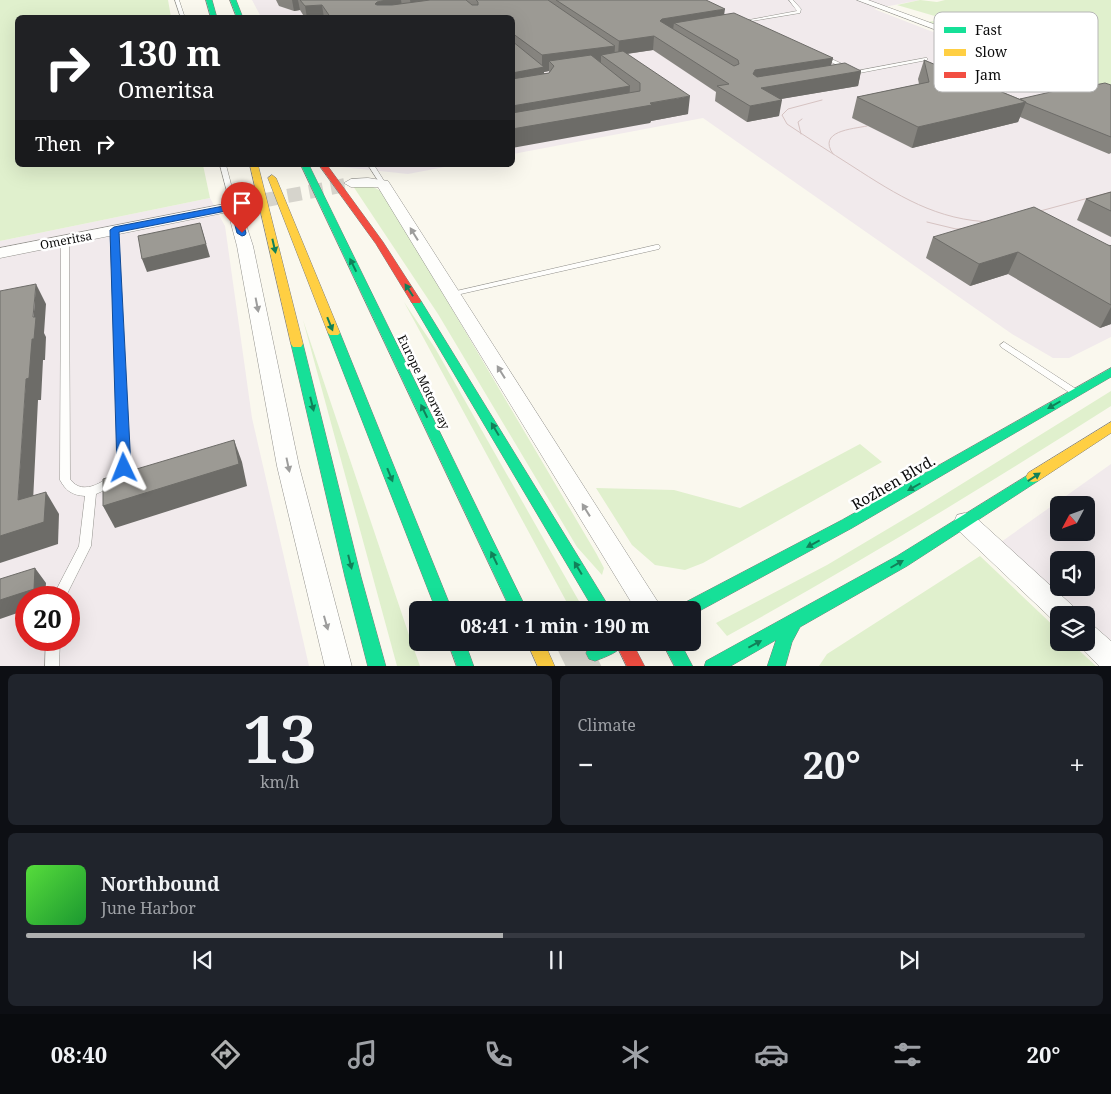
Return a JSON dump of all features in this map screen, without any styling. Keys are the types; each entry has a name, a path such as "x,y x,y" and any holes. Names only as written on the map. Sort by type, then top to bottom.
{"main road":[{"path":"209,0 213,15"},
{"path":"233,0 239,15"},
{"path":"254,167 353,577 377,666"},
{"path":"267,167 440,601"},
{"name":"Europe Motorway","path":"306,167 515,601"},
{"path":"325,167 380,244 444,345 598,601"},
{"name":"Rozhen Blvd.","path":"701,602 856,521 1111,372"},
{"path":"712,666 793,623 902,561 1111,427"},
{"path":"776,666 784,641 793,623"},
{"path":"460,651 466,666"},
{"path":"539,651 546,666"},
{"path":"595,653 599,651"},
{"path":"627,651 636,666"},
{"path":"676,651 686,666"}],"street":[{"path":"861,0 934,27"},
{"path":"1098,88 1111,93"},
{"path":"351,184 368,182 383,184 644,601"},
{"path":"242,205 245,246 288,466 324,616 339,666"},
{"name":"Omeritsa","path":"0,253 242,205"},
{"path":"965,522 1055,606"},
{"path":"1095,643 1111,658"}],"lane":[{"path":"178,0 182,15"},
{"path":"732,23 799,12 800,10 791,0"},
{"path":"751,20 760,24"},
{"path":"820,54 854,72"},
{"path":"845,73 925,59"},
{"path":"224,167 242,205"},
{"path":"372,167 383,184"},
{"path":"64,240 65,480 68,486 75,491 91,491 112,482 124,468 114,230"},
{"path":"452,294 656,246"},
{"path":"1004,345 1076,392"},
{"path":"64,586 85,546 91,491"},
{"path":"52,666 53,651"}],"shaded area":[{"path":"252,0 920,0 874,9 934,32 934,92 1088,92 1111,101 1111,337 1069,358 1053,358 1012,334 703,118 515,154 515,15 260,15"},
{"path":"342,167 445,167 408,174"},
{"path":"210,198 225,226 252,418 309,666 0,666 0,241"},
{"path":"1111,464 1111,642 1095,627 1095,606 1071,606 1060,596 1095,596 1095,551 1050,551 1050,587 1001,542 1050,507 1050,541 1095,541 1095,496 1066,496"}],"green space":[{"path":"0,0 168,0 171,15 15,15 15,167 203,167 210,198 0,241"},
{"path":"920,0 937,2 945,0 1111,0 1111,90 1098,85 1098,12 934,12 934,16 897,5"},
{"path":"353,186 373,187 383,192 596,553 604,568 602,575 577,547 438,314"},
{"path":"404,302 435,348 579,601 566,601"},
{"path":"303,320 409,635 409,651 415,651 420,666 397,666"},
{"path":"1111,391 1111,406 873,553 727,636 716,623 827,565 923,508"},
{"path":"860,444 882,462 703,563 685,570 655,565 632,545 596,488 674,490 740,508"},
{"path":"980,556 1050,622 1050,651 1080,651 1096,666 819,666 827,654"}],"building":[{"path":"300,0 386,0 375,4 392,5 430,0 466,0 472,5 478,5 476,0 548,0 615,46 542,55 515,35 515,15 329,15 322,5 305,6"},
{"path":"556,0 706,0 725,9 662,19 660,21 734,66 739,64 738,60 674,23 734,13 833,58 755,70 753,74 757,77 845,63 861,71 761,88 782,100 750,106 717,86 729,84 654,36 619,41"},
{"path":"515,43 544,67 515,72"},
{"path":"623,51 690,96 650,103 652,105 515,128 515,112 640,91 640,83 601,55"},
{"path":"591,55 630,86 515,105 515,79 549,73 554,66 549,61"},
{"path":"924,60 934,64 934,92 1002,92 1026,102 918,127 857,97 929,82"},
{"path":"1105,83 1111,85 1111,137 1026,103 1020,99 1051,92 1098,92 1098,84"},
{"path":"1111,192 1111,211 1086,199"},
{"path":"1034,207 1111,245 1111,305 1018,252 979,264 933,237"},
{"path":"200,223 206,244 142,259 138,236"},
{"path":"36,284 33,317 36,317 29,378 26,379 18,500 46,492 44,522 0,536 0,291"},
{"path":"234,440 239,464 103,506 103,479"},
{"path":"35,568 34,586 15,586 15,595 0,600 0,579"}],"tunnel":[{"path":"266,200 351,184"},
{"path":"568,666 595,653"}],"tram line":[{"path":"801,133 787,124 782,115 788,109 822,100"},
{"path":"801,133 798,122 802,119"},
{"path":"833,154 829,146 829,140 833,136 838,132 867,126"},
{"path":"801,133 833,154"},
{"path":"833,154 869,177 918,204 954,217 993,222"},
{"path":"1029,214 1111,192"},
{"path":"927,222 956,229 974,228"}],"traffic: fast":[{"path":"209,0 213,15"},
{"path":"233,0 239,15"},
{"path":"306,167 515,601"},
{"path":"416,301 598,601"},
{"path":"334,333 440,601"},
{"path":"297,344 353,577 377,666"},
{"path":"701,602 847,524 1111,372"},
{"path":"714,666 902,561 1033,477"},
{"path":"776,666 784,641 793,623"},
{"path":"460,651 466,666"},
{"path":"595,653 599,651"},
{"path":"675,651 684,666"}],"traffic: slow":[{"path":"254,167 297,344"},
{"path":"272,178 334,333"},
{"path":"1033,477 1111,427"},
{"path":"539,651 547,666"}],"traffic: jam":[{"path":"324,167 380,244 416,301"},
{"path":"628,651 636,666"}],"route":[{"path":"124,468 114,230 234,207 242,233"}]}
